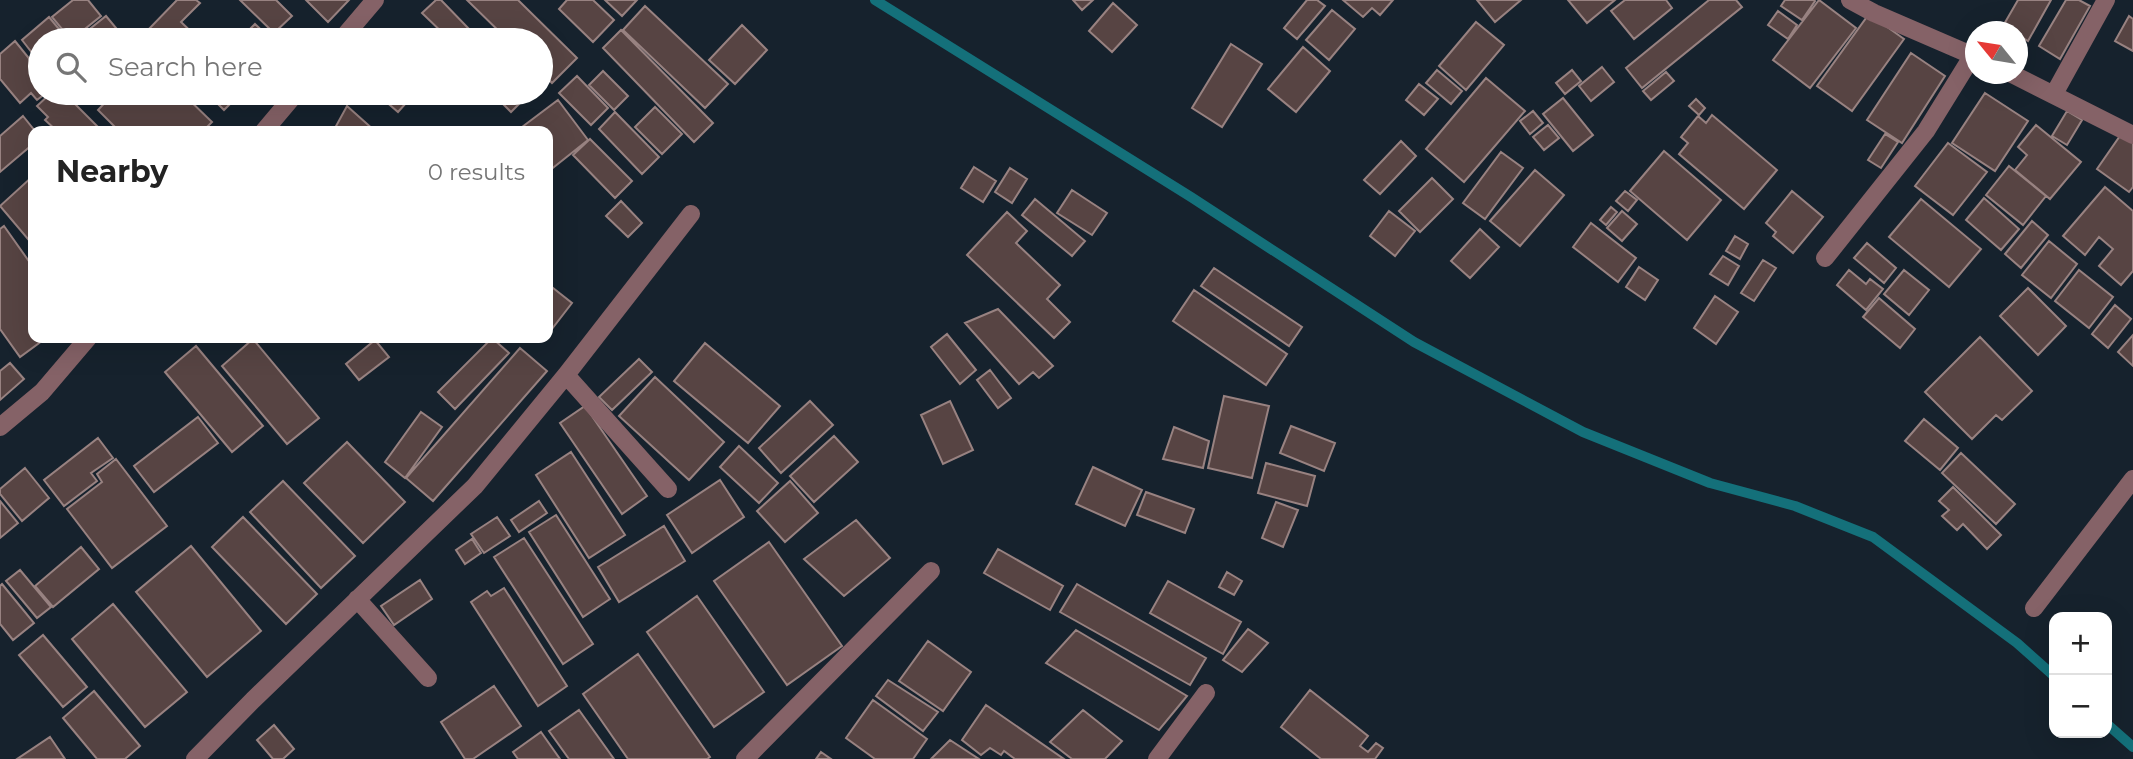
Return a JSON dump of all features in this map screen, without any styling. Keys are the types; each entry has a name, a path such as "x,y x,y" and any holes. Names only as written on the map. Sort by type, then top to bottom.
{"street":[{"path":"351,28 375,0"},
{"path":"1850,0 1965,52"},
{"path":"2054,94 2106,0"},
{"path":"1825,258 1926,131 1965,70"},
{"path":"2028,82 2133,135"},
{"path":"268,126 286,105"},
{"path":"195,759 475,486 566,375 691,214"},
{"path":"0,427 42,392 84,343"},
{"path":"566,375 668,489"},
{"path":"2034,608 2133,479"},
{"path":"745,759 931,571"},
{"path":"357,599 428,678"},
{"path":"1157,759 1206,693"}],"building":[{"path":"73,0 88,0 101,16 86,28 61,28 52,17"},
{"path":"177,0 196,0 200,3 181,22 187,28 150,28"},
{"path":"240,0 276,0 292,16 279,28 269,28"},
{"path":"306,0 349,0 328,22"},
{"path":"436,0 441,0 468,28 438,28 422,13"},
{"path":"467,0 518,0 546,28 496,28"},
{"path":"567,0 593,0 614,20 593,42 559,9"},
{"path":"605,0 637,0 622,16"},
{"path":"1073,0 1093,0 1082,10"},
{"path":"1307,0 1317,0 1325,6 1297,39 1284,28"},
{"path":"1343,0 1393,0 1380,15 1372,8 1363,17"},
{"path":"1477,0 1521,0 1495,22"},
{"path":"1568,0 1615,0 1587,23"},
{"path":"1625,0 1666,0 1672,8 1634,39 1611,11"},
{"path":"1709,0 1736,0 1742,7 1642,88 1626,68"},
{"path":"1785,0 1815,1 1802,20 1781,6"},
{"path":"1819,0 1856,28 1810,88 1773,60"},
{"path":"2018,0 2051,0 2028,41 2028,21 2006,21"},
{"path":"2066,0 2079,0 2090,6 2060,59 2039,46"},
{"path":"1113,3 1137,25 1112,52 1089,31"},
{"path":"645,6 728,84 705,108 623,30"},
{"path":"1332,10 1355,29 1329,60 1306,40"},
{"path":"1778,11 1797,25 1788,39 1768,25"},
{"path":"1869,14 1904,39 1852,111 1817,86"},
{"path":"106,16 116,28 91,28"},
{"path":"2129,16 2133,19 2133,51 2115,41"},
{"path":"49,17 58,28 36,28"},
{"path":"1476,22 1504,45 1466,90 1439,66"},
{"path":"742,25 767,50 735,84 709,60"},
{"path":"621,30 713,123 694,142 603,48"},
{"path":"553,34 577,58 553,82"},
{"path":"28,35 28,48 22,40"},
{"path":"15,41 28,57 28,96 20,103 0,79 0,54"},
{"path":"1231,44 1262,64 1222,127 1192,108"},
{"path":"1303,47 1330,71 1296,112 1268,89"},
{"path":"1911,53 1945,76 1902,143 1867,120"},
{"path":"1602,67 1614,82 1591,101 1579,86"},
{"path":"1437,70 1462,91 1451,104 1426,83"},
{"path":"1572,70 1581,81 1565,94 1556,83"},
{"path":"603,71 628,96 614,110 589,85"},
{"path":"1666,72 1674,81 1651,100 1643,91"},
{"path":"577,76 608,108 591,125 559,93"},
{"path":"1486,78 1525,111 1464,182 1426,149"},
{"path":"1419,84 1438,99 1424,115 1406,100"},
{"path":"1985,93 2028,121 1995,171 1952,143"},
{"path":"1563,98 1593,135 1573,151 1543,114"},
{"path":"1696,99 1705,108 1699,115 1689,106"},
{"path":"558,100 588,140 553,168 553,126 523,126"},
{"path":"76,105 97,126 52,126 45,120 48,117 37,106"},
{"path":"103,105 194,105 212,122 208,126 114,126 98,110"},
{"path":"390,105 404,105 398,112"},
{"path":"504,105 518,105 511,112"},
{"path":"347,106 369,126 336,126"},
{"path":"655,107 682,134 662,154 635,127"},
{"path":"1533,111 1543,123 1530,134 1520,121"},
{"path":"2067,111 2082,120 2067,145 2052,136"},
{"path":"615,112 659,157 642,174 599,129"},
{"path":"1712,115 1777,170 1744,209 1679,154 1688,143 1681,137 1698,116 1706,123"},
{"path":"23,116 31,126 28,126 28,148 0,172 0,136"},
{"path":"1548,125 1559,138 1544,150 1533,137"},
{"path":"2036,125 2081,162 2050,199 2015,170 2027,155 2018,147"},
{"path":"2122,133 2133,141 2133,187 2129,192 2097,169"},
{"path":"1885,134 1898,142 1881,168 1868,160"},
{"path":"590,139 632,181 615,198 573,155"},
{"path":"1401,141 1416,156 1380,194 1364,180"},
{"path":"1948,143 1987,172 1953,215 1915,186"},
{"path":"1664,151 1721,200 1687,240 1630,191"},
{"path":"1501,152 1523,168 1485,219 1463,203"},
{"path":"2009,166 2046,196 2023,225 1986,195"},
{"path":"974,167 996,181 983,202 961,188"},
{"path":"1010,168 1027,179 1012,203 995,192"},
{"path":"1535,170 1564,195 1520,246 1490,221"},
{"path":"1432,178 1453,199 1420,232 1399,211"},
{"path":"28,181 28,239 0,206"},
{"path":"2105,187 2133,211 2133,271 2121,285 2099,266 2113,249 2099,237 2085,255 2063,236"},
{"path":"1072,190 1107,213 1092,235 1057,213"},
{"path":"1625,191 1637,200 1628,211 1616,201"},
{"path":"1792,191 1823,217 1793,253 1773,236 1776,232 1766,223"},
{"path":"1984,198 2019,229 2001,250 1966,220"},
{"path":"1035,199 1085,241 1072,256 1022,215"},
{"path":"1921,199 1981,249 1949,287 1889,237"},
{"path":"621,201 642,223 628,237 606,216"},
{"path":"1611,207 1617,212 1606,225 1600,220"},
{"path":"1389,211 1415,231 1395,256 1370,236"},
{"path":"1622,211 1637,224 1622,241 1607,228"},
{"path":"1007,212 1027,231 1016,243 1060,285 1047,299 1070,322 1054,338 967,255"},
{"path":"2032,221 2048,235 2021,268 2005,254"},
{"path":"1591,223 1636,258 1618,282 1573,247"},
{"path":"4,226 28,260 28,343 39,343 20,357 0,329 0,229"},
{"path":"1480,229 1499,247 1470,278 1451,261"},
{"path":"1735,236 1748,244 1740,259 1726,251"},
{"path":"2049,241 2077,264 2051,298 2022,275"},
{"path":"1867,243 1896,268 1884,283 1854,258"},
{"path":"1723,256 1739,266 1728,285 1710,274"},
{"path":"1763,260 1776,268 1754,301 1741,293"},
{"path":"1639,267 1658,280 1645,300 1626,287"},
{"path":"1214,268 1302,327 1289,346 1201,286"},
{"path":"1849,270 1866,284 1870,279 1883,289 1866,310 1837,285"},
{"path":"1904,270 1929,290 1909,315 1884,294"},
{"path":"2079,270 2113,297 2089,328 2055,301"},
{"path":"553,288 572,303 553,328"},
{"path":"2028,288 2066,326 2038,355 2000,316"},
{"path":"1194,290 1287,354 1266,385 1173,321"},
{"path":"1715,296 1738,312 1716,344 1694,328"},
{"path":"1879,298 1915,329 1900,348 1863,317"},
{"path":"2115,305 2131,319 2108,348 2092,334"},
{"path":"998,309 1053,366 1039,378 1033,372 1019,384 965,323"},
{"path":"947,334 976,370 960,384 931,347"},
{"path":"2133,335 2133,366 2118,352"},
{"path":"1980,337 2032,391 2002,420 1996,415 1972,439 1925,392"},
{"path":"248,343 256,343 319,418 287,444 222,366"},
{"path":"371,343 377,343 389,357 359,380 346,364"},
{"path":"487,343 498,343 509,353 455,409 438,392"},
{"path":"705,343 780,406 748,443 674,381"},
{"path":"196,346 263,426 232,452 165,372"},
{"path":"520,348 547,371 433,501 406,478"},
{"path":"639,359 652,372 612,410 599,397"},
{"path":"10,363 24,379 0,400 0,371"},
{"path":"990,370 1011,398 998,408 977,380"},
{"path":"655,377 724,442 689,480 619,416"},
{"path":"1224,396 1269,406 1252,478 1208,468"},
{"path":"810,401 833,425 781,473 759,448"},
{"path":"950,401 973,450 943,464 921,415"},
{"path":"585,406 647,496 622,514 560,423"},
{"path":"421,412 442,427 405,478 385,462"},
{"path":"198,417 218,443 154,492 134,466"},
{"path":"1924,419 1958,448 1940,470 1905,441"},
{"path":"1291,426 1335,443 1324,471 1280,453"},
{"path":"1174,427 1209,441 1203,468 1163,459"},
{"path":"834,436 858,462 814,502 790,476"},
{"path":"98,438 113,458 91,473 97,481 64,506 44,480"},
{"path":"347,442 405,502 363,543 304,483"},
{"path":"739,446 778,483 759,503 720,467"},
{"path":"571,452 625,535 589,558 536,475"},
{"path":"1961,453 2015,504 1996,524 1942,473"},
{"path":"116,459 167,526 112,568 67,509 102,482 97,474"},
{"path":"1266,463 1315,476 1307,506 1258,493"},
{"path":"1093,467 1142,490 1125,526 1076,504"},
{"path":"25,468 49,498 22,521 0,494 0,489"},
{"path":"720,480 744,517 692,553 667,515"},
{"path":"283,481 355,556 321,588 250,512"},
{"path":"790,481 818,513 785,542 757,511"},
{"path":"1953,487 2001,535 1987,549 1963,524 1957,530 1942,516 1949,510 1939,501"},
{"path":"1146,492 1194,509 1185,533 1137,515"},
{"path":"0,501 18,523 0,538"},
{"path":"539,501 547,513 519,532 511,520"},
{"path":"1276,502 1298,510 1283,547 1262,538"},
{"path":"556,515 610,599 583,617 529,532"},
{"path":"243,517 317,594 286,624 212,547"},
{"path":"497,517 510,536 484,553 471,534"},
{"path":"856,520 890,558 844,596 804,559"},
{"path":"664,526 685,561 619,602 598,567"},
{"path":"524,538 593,644 563,664 494,557"},
{"path":"472,539 481,553 465,564 456,550"},
{"path":"769,542 842,646 787,685 714,581"},
{"path":"191,546 261,631 207,677 136,592"},
{"path":"81,547 99,569 53,607 35,586"},
{"path":"998,549 1063,586 1050,610 984,573"},
{"path":"20,570 51,607 37,618 6,581"},
{"path":"1227,572 1242,581 1234,595 1219,587"},
{"path":"420,580 432,599 394,625 381,606"},
{"path":"1168,581 1241,622 1223,654 1150,613"},
{"path":"2,584 34,623 13,640 0,624"},
{"path":"1077,584 1206,658 1190,685 1060,612"},
{"path":"504,588 567,686 538,706 471,602 487,591 491,596"},
{"path":"697,596 764,692 714,727 647,632"},
{"path":"113,604 187,692 145,727 72,639"},
{"path":"1248,629 1268,643 1242,672 1223,660"},
{"path":"1076,630 1187,696 1159,730 1046,663"},
{"path":"43,635 87,687 63,707 19,655"},
{"path":"928,641 971,672 943,711 899,681"},
{"path":"638,654 710,757 628,759 583,694"},
{"path":"888,680 938,712 923,731 876,696"},
{"path":"494,686 521,726 473,759 465,759 441,722"},
{"path":"1310,690 1368,736 1360,746 1368,752 1376,743 1383,748 1375,759 1321,759 1281,727"},
{"path":"94,691 140,746 125,759 97,759 63,718"},
{"path":"873,700 927,739 913,759 875,759 846,738"},
{"path":"986,705 1064,759 1015,759 1004,751 1001,755 990,748 981,755 962,740"},
{"path":"579,710 614,759 569,759 549,731"},
{"path":"1083,710 1122,741 1105,759 1072,759 1050,742"},
{"path":"274,725 294,749 283,759 273,759 257,740"},
{"path":"541,732 560,759 518,759 513,752"},
{"path":"50,737 65,759 17,759"},
{"path":"950,740 979,759 931,759"},
{"path":"821,752 831,759 816,759"}],"waterway":[{"path":"875,0 1191,197 1414,342 1583,432 1710,483 1795,506 1873,537 2017,643 2053,675"},
{"path":"2112,728 2133,747"}]}
